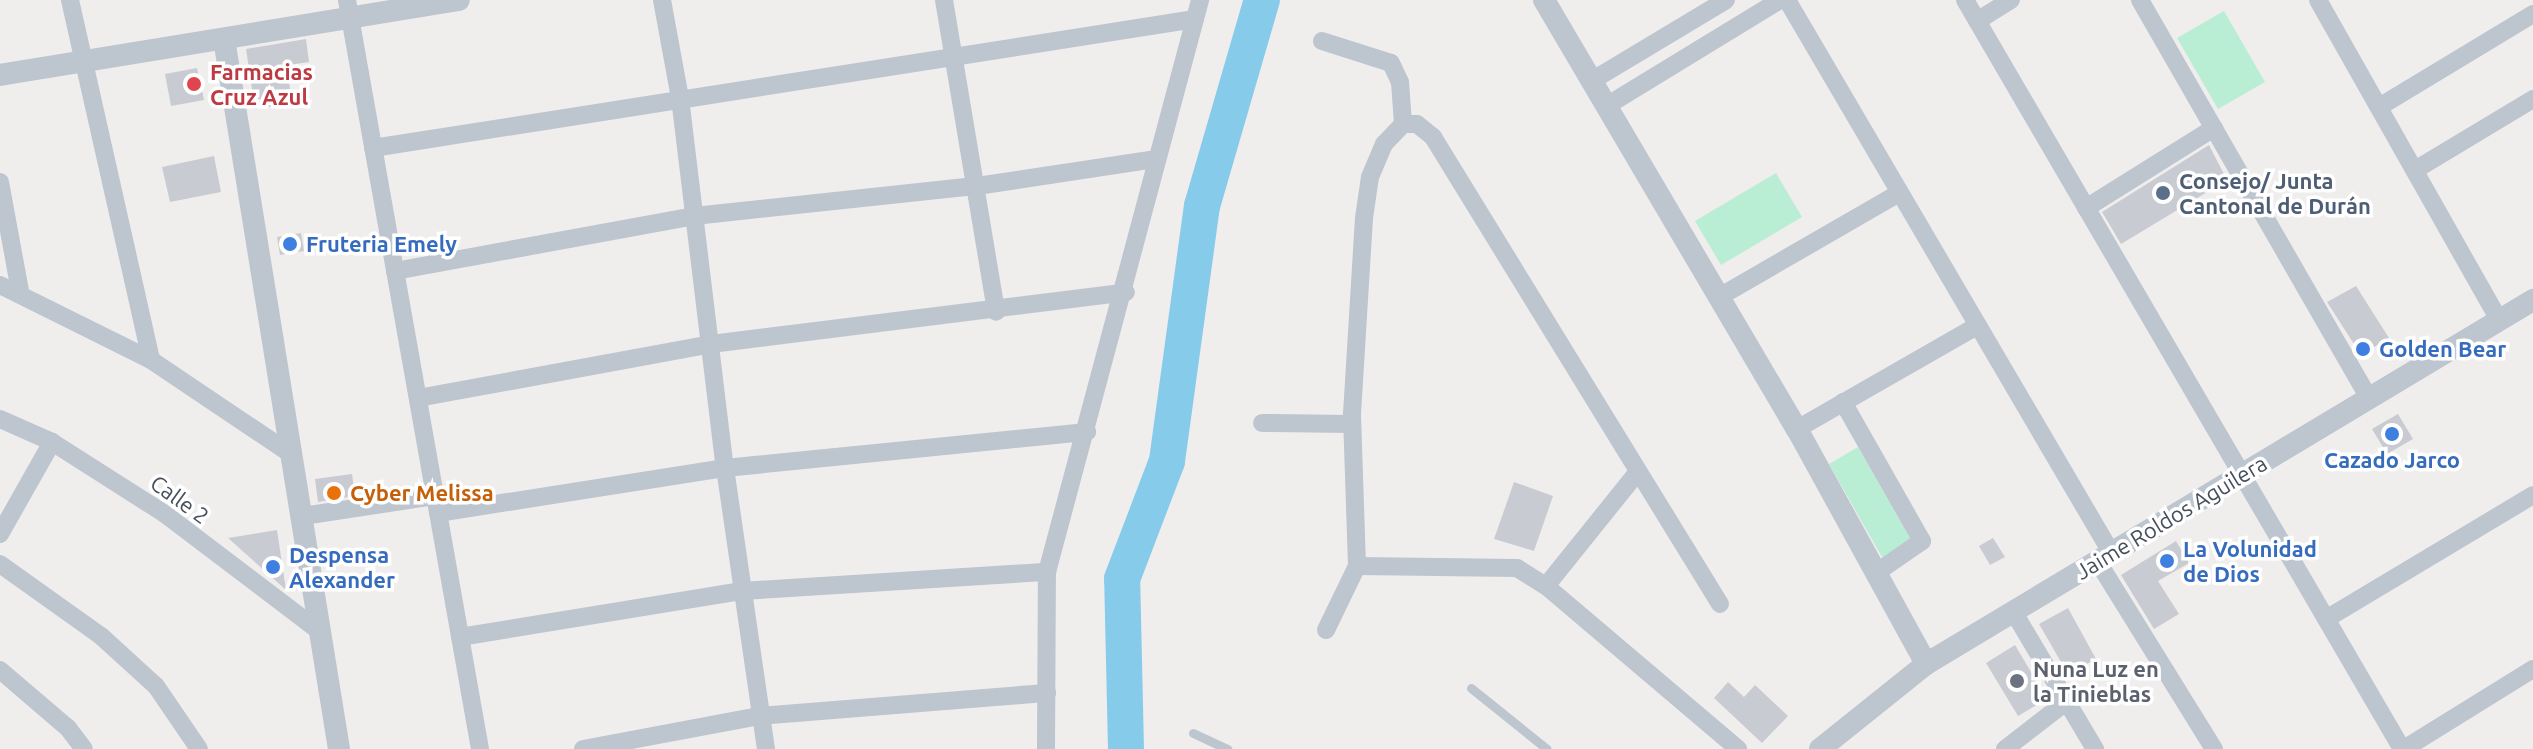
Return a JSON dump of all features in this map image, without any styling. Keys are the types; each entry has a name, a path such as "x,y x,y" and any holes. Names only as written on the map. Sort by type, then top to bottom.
{"street":[{"path":"70,0 81,62 151,360"},
{"path":"0,75 224,39 349,10 459,0"},
{"path":"662,0 680,98 725,468 766,749"},
{"path":"944,0 996,312"},
{"path":"1046,749 1047,572 1126,292 1155,159 1200,0"},
{"path":"1544,0 1797,429 1926,664"},
{"path":"1593,80 1726,0"},
{"path":"1608,105 1780,0"},
{"path":"1787,0 1977,326 2214,749"},
{"path":"1965,0 2403,749 2533,669"},
{"path":"1977,21 2011,0"},
{"path":"2140,0 2369,399"},
{"path":"2318,0 2499,320"},
{"path":"349,10 480,749"},
{"path":"2379,107 2533,14"},
{"path":"373,148 954,54 1195,19"},
{"path":"224,39 339,749"},
{"path":"1322,41 1391,63 1400,82 1403,124"},
{"path":"2415,170 2533,99"},
{"path":"1326,630 1357,566 1352,424 1370,177 1384,144 1403,124 1417,124 1433,137 1720,604"},
{"path":"2086,208 2214,128"},
{"path":"395,271 694,216 977,186 1155,159"},
{"path":"0,182 7,292 151,360 291,454"},
{"path":"1719,297 1899,193"},
{"path":"418,398 711,344 996,312 1126,292"},
{"name":"Jaime Roldos Aguilera","path":"1820,749 1926,664 2533,300"},
{"path":"1797,429 1977,326"},
{"path":"1843,402 1922,541 1876,573"},
{"name":"Calle 2","path":"0,419 52,442 165,514 322,633"},
{"path":"1262,423 1352,424"},
{"path":"303,516 436,504 725,468 1087,432"},
{"path":"0,534 52,442"},
{"path":"1546,586 1637,473"},
{"path":"2326,619 2533,495"},
{"path":"0,564 101,636 156,686 199,749"},
{"path":"1357,566 1494,564 1517,568 1546,586 1738,749"},
{"path":"460,637 742,591 1047,572"},
{"path":"2013,611 2095,749"},
{"path":"0,670 68,728 84,749"},
{"path":"583,749 760,716 1047,693"},
{"path":"2005,749 2067,701"}],"lane":[{"path":"1471,688 1547,749"},
{"path":"1193,733 1228,749"}],"green space":[{"path":"2224,11 2265,82 2218,109 2177,38"},
{"path":"1776,173 1802,217 1721,265 1695,221"},
{"path":"1858,447 1915,547 1886,564 1829,464"}],"building":[{"path":"306,39 309,62 288,65 291,104 255,109 246,49"},
{"path":"197,68 204,100 171,106 165,74"},
{"name":"Consejo/ Junta Cantonal de Durán","path":"2209,145 2227,180 2121,244 2102,212"},
{"path":"214,156 221,192 170,202 162,167"},
{"name":"Fruteria Emely","path":"301,233 304,251 280,255 277,237"},
{"path":"2356,286 2389,338 2361,355 2327,302"},
{"name":"Cazado Jarco","path":"2398,414 2413,439 2387,454 2372,429"},
{"path":"352,474 355,496 318,502 315,479"},
{"path":"1514,482 1553,496 1534,551 1494,539"},
{"path":"277,530 286,590 228,538"},
{"path":"1993,538 2005,557 1990,565 1979,546"},
{"path":"2176,541 2189,563 2158,581 2179,614 2154,629 2121,575"},
{"path":"2068,608 2096,659 2068,674 2039,624"},
{"name":"Nuna Luz en la Tinieblas","path":"2015,645 2047,699 2018,716 1986,663"},
{"path":"1728,682 1744,697 1755,685 1788,716 1762,743 1714,698"}],"waterway":[{"path":"1126,749 1122,579 1167,461 1202,206 1262,0"}],"place":[{"name":"Farmacias Cruz Azul","path":"194,84"},
{"name":"Consejo/ Junta Cantonal de Durán","path":"2163,193"},
{"name":"Fruteria Emely","path":"290,244"},
{"name":"Golden Bear","path":"2363,349"},
{"name":"Cazado Jarco","path":"2392,434"},
{"name":"Cyber Melissa","path":"334,493"},
{"name":"La Volunidad de Dios","path":"2167,561"},
{"name":"Despensa Alexander","path":"273,567"},
{"name":"Nuna Luz en la Tinieblas","path":"2017,681"}]}
